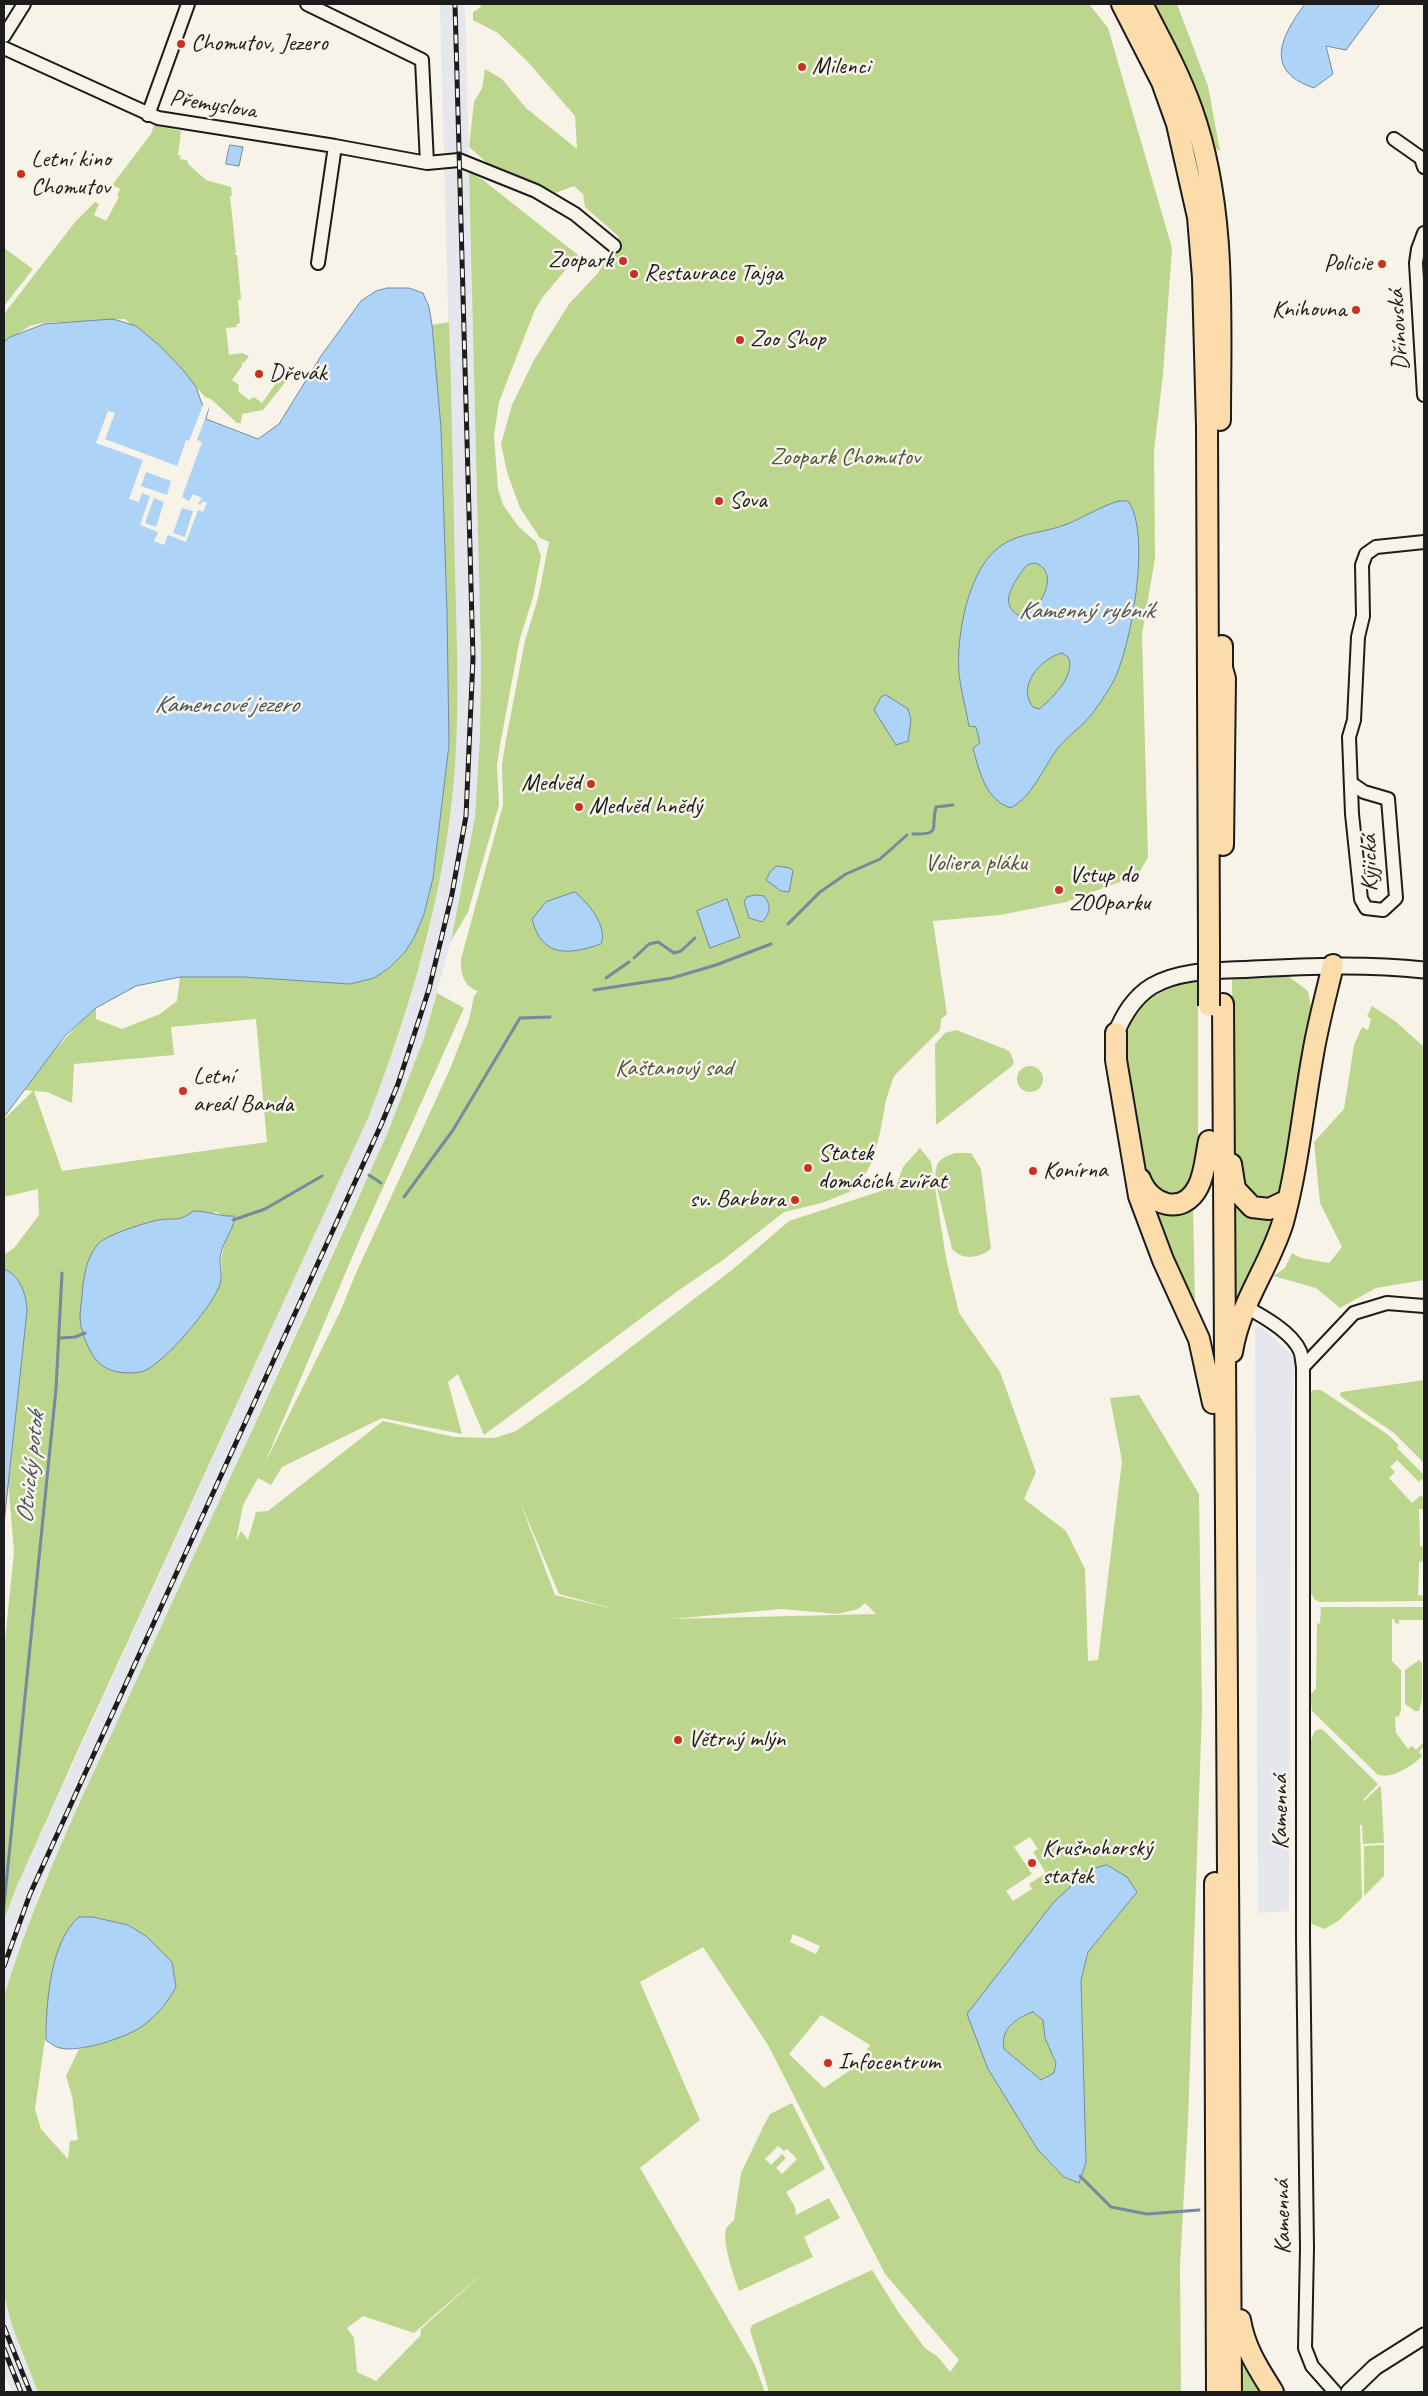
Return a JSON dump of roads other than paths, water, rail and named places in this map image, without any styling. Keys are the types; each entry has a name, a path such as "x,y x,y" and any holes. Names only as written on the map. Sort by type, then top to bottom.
{"highway":[{"path":"1122,4 1162,82 1174,115 1188,165 1198,217 1203,278 1216,943 1216,1005 1209,1141 1218,1403 1232,2279 1231,2392"},
{"path":"1142,4 1175,66 1193,112 1205,159 1215,219 1220,280 1222,668 1224,679 1216,943"},
{"path":"1218,1403 1235,1333 1244,1306 1280,1230 1288,1200 1313,1052 1333,965"},
{"path":"1216,1005 1222,1116 1218,1403 1217,2392"},
{"path":"1116,1033 1116,1060 1139,1196 1146,1218 1199,1339 1218,1403"},
{"path":"1222,1116 1235,1189 1252,1207 1269,1209 1288,1200"},
{"path":"1135,1165 1143,1189 1152,1198 1170,1205 1179,1203 1198,1187 1209,1141"},
{"path":"1232,2279 1243,2340 1250,2356 1274,2392"}],"street":[{"path":"4,36 24,4"},
{"path":"148,115 188,4"},
{"path":"307,4 422,60 427,163"},
{"name":"Přemyslova","path":"4,48 148,115 427,163 460,160 536,191 575,214 614,246"},
{"path":"1394,139 1421,158 1424,167"},
{"path":"318,263 335,146"},
{"name":"Dřínovská","path":"1424,233 1418,249 1416,262 1424,395"},
{"name":"Kyjická","path":"1351,783 1364,792 1388,799 1396,898 1383,910 1366,908 1361,899 1351,783 1349,737 1354,720 1358,638 1363,616 1362,565 1366,554 1376,547 1424,542"},
{"path":"1116,1033 1130,1006 1153,985 1169,979 1197,973 1333,965 1424,970"},
{"path":"1303,1367 1354,1313 1387,1303 1424,1306"},
{"name":"Kamenná","path":"1244,1306 1271,1322 1293,1340 1301,1351 1303,1367 1303,1938 1307,2248 1305,2348 1312,2366 1335,2392"},
{"path":"1349,2392 1375,2367 1424,2336"}],"water":[{"path":"1305,4 1380,4 1346,50 1326,46 1333,74 1314,88 1298,81 1288,72 1282,62 1281,52 1284,40 1296,16"},
{"path":"230,145 243,147 239,166 226,164"},
{"name":"Kamencové jezero","path":"387,288 409,288 423,293 429,307 441,428 449,745 433,878 424,914 414,938 405,952 389,968 374,978 350,984 244,977 180,977 136,986 96,1008 65,1036 4,1117 4,342 10,337 44,324 113,319 136,326 159,345 184,371 196,387 202,404 209,407 206,419 258,439 279,424 321,356 361,301 376,291"},
{"name":"Kamenný rybník","path":"1128,501 1135,516 1138,538 1139,563 1136,591 1132,618 1120,666 1104,698 1093,713 1058,748 1031,790 1011,808 995,798 984,783 973,748 980,743 976,727 969,726 961,687 959,658 962,622 973,585 990,555 1002,545 1025,535 1067,524 1112,503","holes":["1035,563 1046,572 1047,586 1035,607 1029,613 1018,615 1009,604 1011,591 1027,565","1062,653 1068,657 1070,664 1066,679 1044,705 1039,709 1033,707 1027,690 1033,674 1046,661"]},
{"path":"886,695 908,709 911,720 908,741 896,745 874,710 881,697"},
{"path":"777,866 790,868 793,871 789,892 781,891 766,880 770,872"},
{"path":"575,892 596,915 602,930 601,944 578,950 558,950 542,941 536,932 532,919 546,902"},
{"path":"764,896 769,906 767,916 762,922 749,918 744,902 747,897"},
{"path":"727,899 740,937 710,948 697,911"},
{"path":"194,1211 234,1216 235,1218 222,1250 220,1261 221,1280 214,1297 186,1334 153,1366 144,1371 133,1373 115,1371 104,1367 96,1360 87,1343 80,1319 84,1276 91,1255 99,1243 118,1233 153,1221 180,1218"},
{"path":"4,1269 15,1276 22,1286 27,1311 4,1523"},
{"path":"1107,1865 1127,1877 1137,1892 1088,1952 1081,1980 1086,2162 1079,2183 1064,2177 1038,2150 988,2069 967,2014 1053,1903 1088,1870","holes":["1033,2012 1043,2020 1045,2038 1056,2063 1054,2073 1041,2080 1004,2049 1003,2042 1010,2026 1020,2018"]},
{"path":"79,1917 93,1917 128,1925 146,1936 172,1962 176,1987 158,2012 137,2030 104,2043 68,2049 54,2046 46,2040 47,2009 56,1957 69,1928"}],"waterway":[{"path":"913,834 932,831 936,807 953,805"},
{"path":"788,924 820,892 846,874 880,859 907,835"},
{"path":"634,958 649,944 658,942 674,953 681,951 695,938"},
{"path":"594,990 672,978 716,965 771,944"},
{"path":"606,978 629,962"},
{"path":"404,1197 453,1130 520,1018 550,1017"},
{"path":"369,1175 381,1183"},
{"path":"233,1220 265,1209 322,1176"},
{"name":"Otvický potok","path":"4,1905 56,1389 62,1273"},
{"path":"60,1338 75,1337 85,1333"},
{"path":"1080,2176 1111,2207 1147,2214 1199,2210"}],"railway":[{"path":"4,1966 30,1894 381,1125 398,1084 429,989 452,894 466,816 473,658 455,4"},
{"path":"4,2327 30,2392"},
{"path":"4,2349 21,2392"}],"place":[{"name":"Chomutov, Jezero","path":"181,44"},
{"name":"Milenci","path":"802,67"},
{"name":"Letní kino Chomutov","path":"21,174"},
{"name":"Zoopark","path":"623,261"},
{"name":"Policie","path":"1382,264"},
{"name":"Restaurace Tajga","path":"634,274"},
{"name":"Knihovna","path":"1356,310"},
{"name":"Zoo Shop","path":"740,340"},
{"name":"Dřevák","path":"259,374"},
{"name":"Sova","path":"719,501"},
{"name":"Medvěd","path":"591,784"},
{"name":"Medvěd hnědý","path":"579,807"},
{"name":"Vstup do ZOOparku","path":"1059,890"},
{"name":"Letní areál Banda","path":"183,1091"},
{"name":"Statek domácích zvířat","path":"808,1168"},
{"name":"Konírna","path":"1033,1171"},
{"name":"sv. Barbora","path":"795,1200"},
{"name":"Větrný mlýn","path":"678,1740"},
{"name":"Krušnohorský statek","path":"1032,1863"},
{"name":"Infocentrum","path":"828,2063"}],"park label":[{"name":"Zoopark Chomutov","path":"845,458"},
{"name":"Voliera pláku","path":"976,864"},
{"name":"Kaštanový sad","path":"674,1069"}]}
